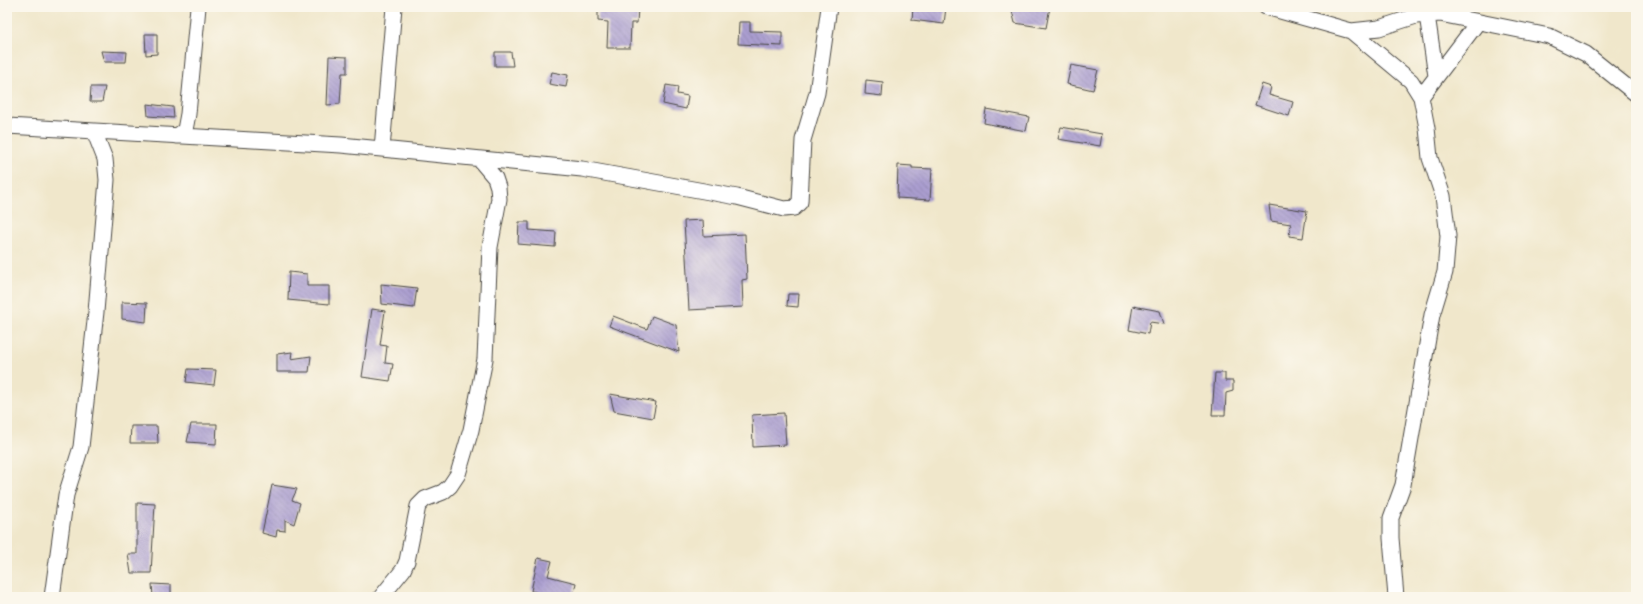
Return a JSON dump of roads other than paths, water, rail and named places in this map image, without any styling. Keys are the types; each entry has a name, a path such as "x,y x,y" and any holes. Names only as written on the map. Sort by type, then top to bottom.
{"street":[{"path":"176,136 184,130 188,114 198,7"},
{"path":"382,149 394,7"},
{"path":"7,126 341,145 582,169 737,197 784,209 794,208 800,202 803,140 817,92 829,7"},
{"path":"1266,7 1352,31 1379,28 1416,16 1440,14 1549,36 1586,54 1636,94"},
{"path":"1427,15 1436,76"},
{"path":"1421,97 1478,22"},
{"path":"1352,31 1411,81 1421,97 1427,128 1430,158 1443,196 1448,236 1445,272 1432,315 1403,485 1391,518 1390,538 1396,597"},
{"path":"52,597 66,495 81,447 96,312 107,180 105,159 94,132"},
{"path":"381,597 403,570 407,561 418,506 425,499 442,492 450,486 458,474 471,430 485,359 490,247 499,199 498,187 495,178 479,159"}]}
